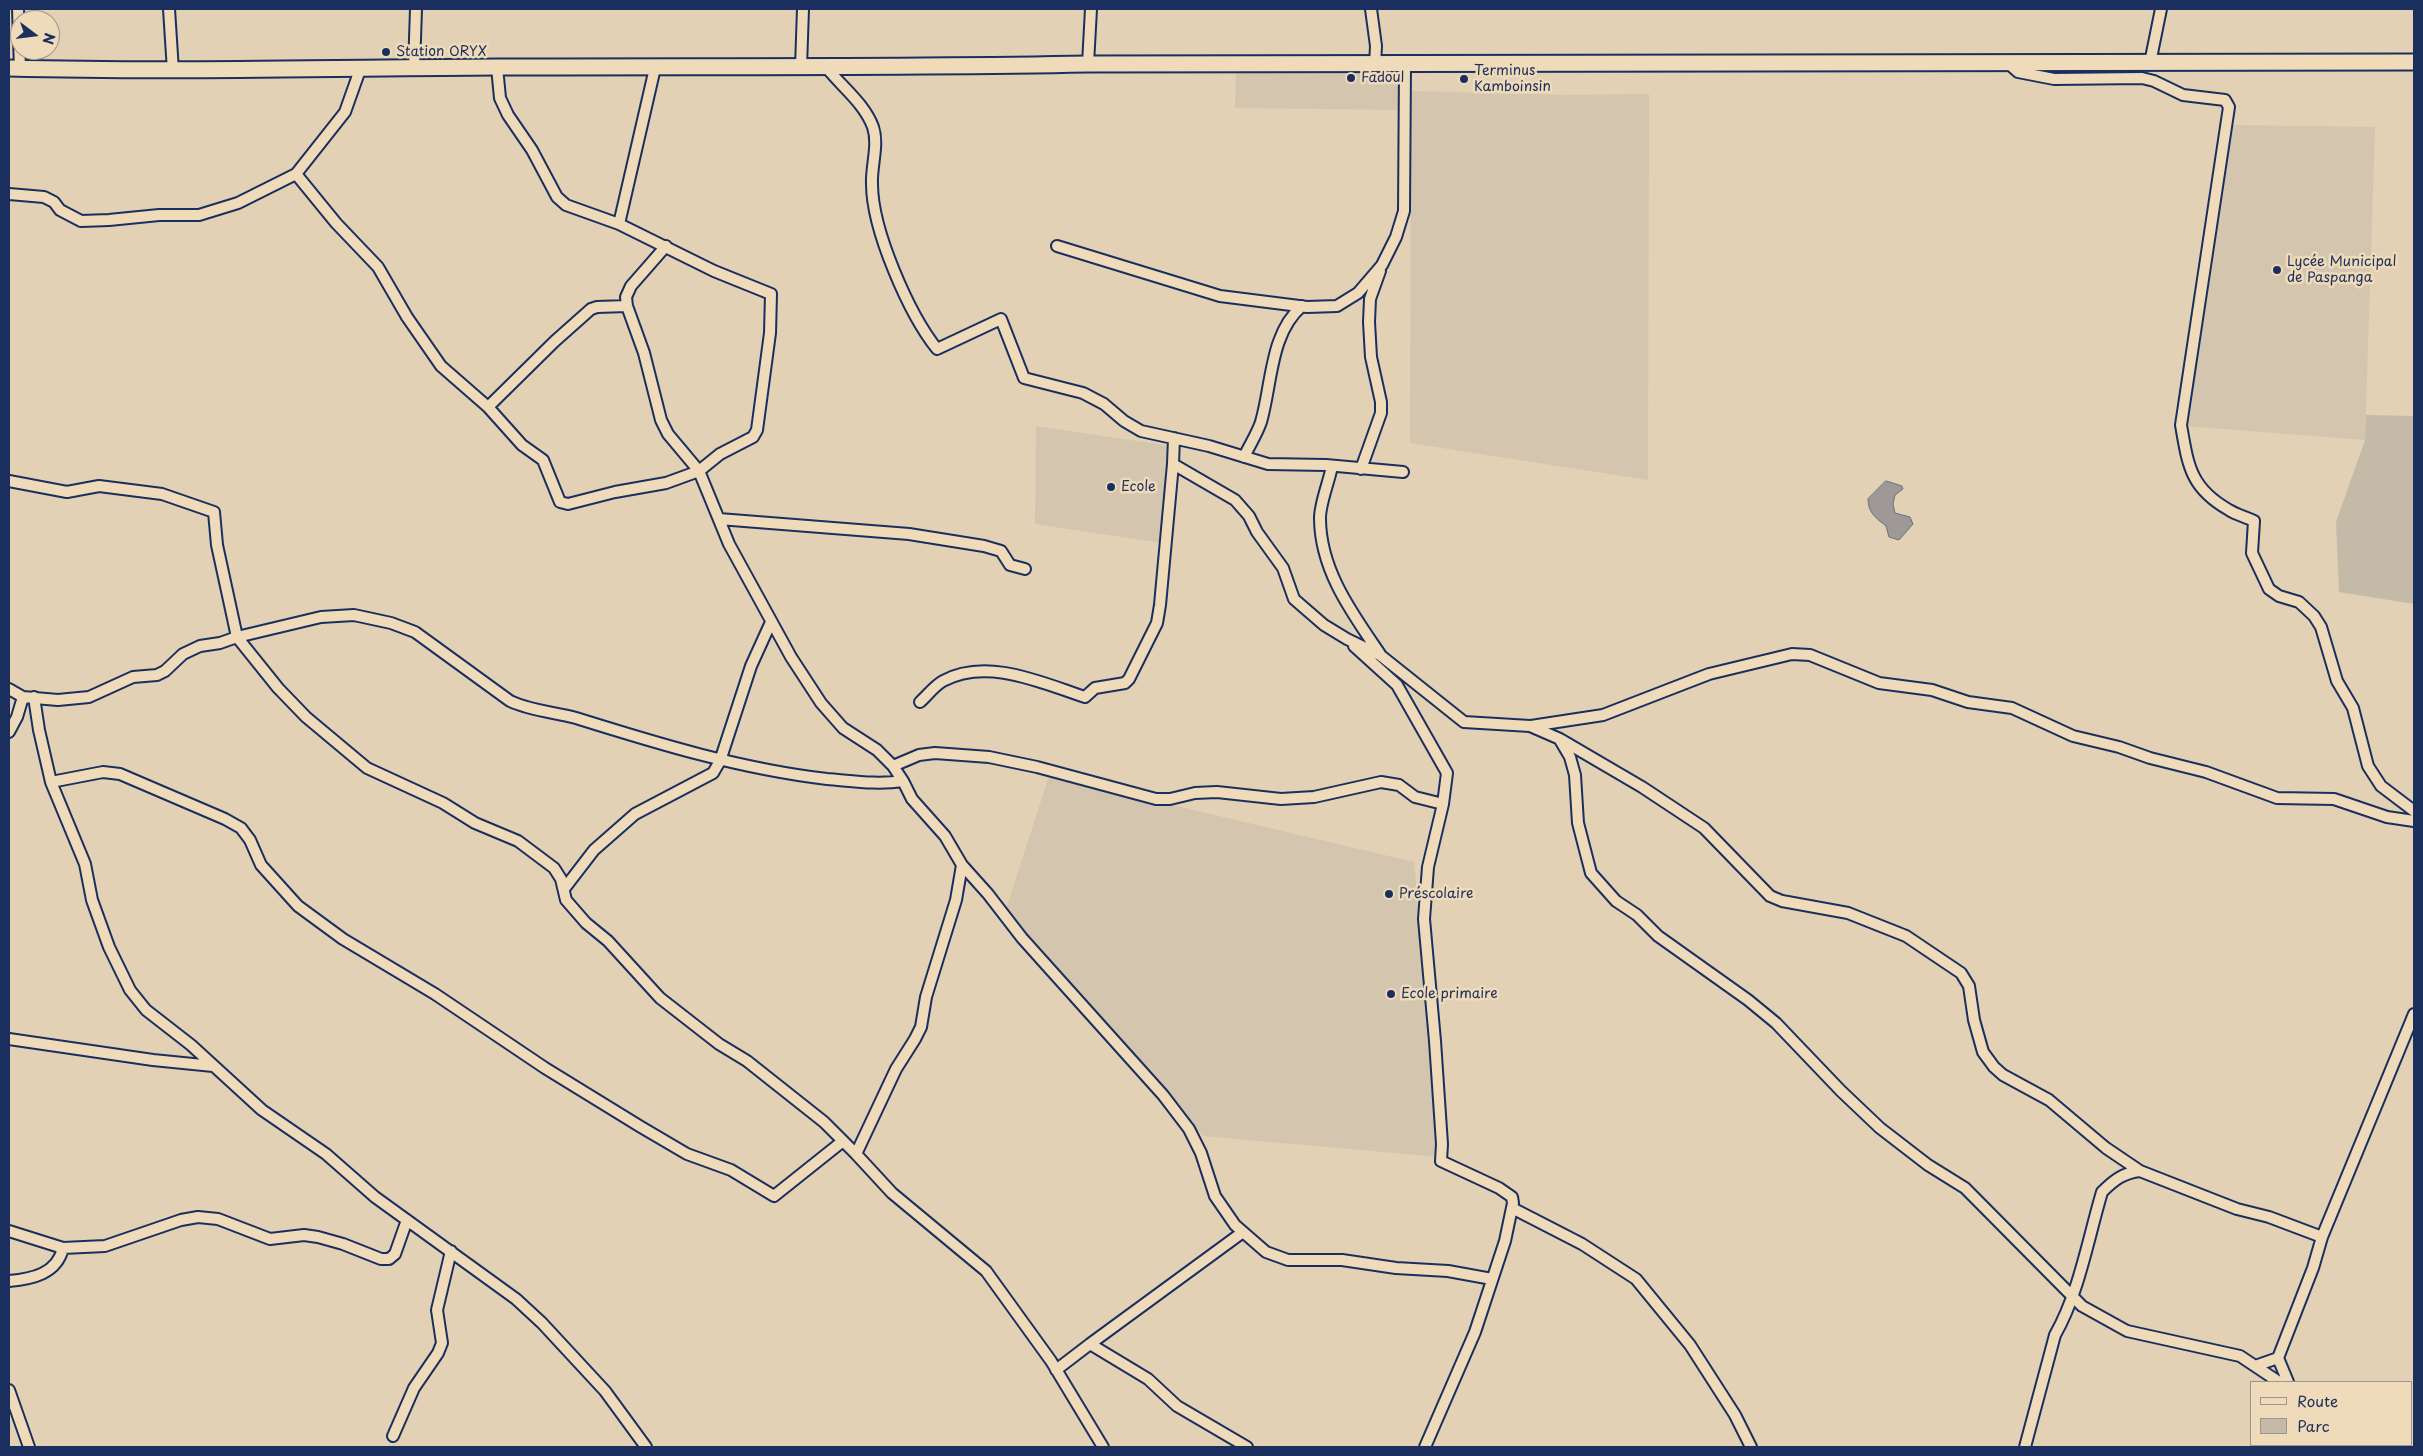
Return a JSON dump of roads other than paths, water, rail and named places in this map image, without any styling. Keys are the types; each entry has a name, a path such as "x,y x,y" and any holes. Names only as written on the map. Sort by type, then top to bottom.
{"main road":[{"path":"14,68 173,71 361,67 656,68 1088,64 2414,62"}],"street":[{"path":"14,68 18,9"},
{"path":"169,9 173,71"},
{"path":"414,68 416,9"},
{"path":"801,67 803,9"},
{"path":"1088,64 1091,9"},
{"path":"1371,9 1376,46 1375,65"},
{"path":"2150,63 2161,9"},
{"path":"2009,64 2018,72 2054,79 2142,78 2154,81 2183,95 2226,100 2229,107 2181,425 2187,463 2198,486 2229,510 2254,521 2252,553 2269,589 2279,596 2299,602 2321,626 2337,681 2353,708 2368,766 2381,786 2414,811"},
{"path":"1361,468 1381,413 1381,402 1371,358 1370,299 1382,265 1396,237 1404,211 1405,65"},
{"path":"9,194 44,197 54,202 60,210 81,220 109,220 159,215 199,215 238,202 296,174 345,112 361,67"},
{"path":"296,174 336,223 378,267 407,317 440,366 488,407 510,434 542,460 560,502 568,504 615,492 666,483 699,471 720,454 753,437 757,430 770,333 771,294 714,271 619,224 566,205 557,197 532,150 508,115 500,98 497,67"},
{"path":"826,67 842,87 856,98 873,128 875,146 872,184 874,213 883,240 919,322 938,349 1001,319 1024,378 1083,393 1104,404 1124,421 1141,431 1209,446 1268,464 1332,466 1404,472"},
{"path":"619,224 656,68"},
{"path":"666,246 631,286 626,297 627,306 644,353 661,420 668,434 699,471 729,544 791,657 833,717 843,728 877,750 893,766 912,799 945,836 962,865 988,894 1022,938 1163,1095 1189,1129 1201,1153 1215,1196 1235,1225 1266,1252 1288,1260 1342,1260 1492,1279"},
{"path":"1057,246 1220,296 1302,306 1337,306 1358,293 1382,265"},
{"path":"488,407 555,341 591,309 627,306"},
{"path":"1244,457 1260,424 1278,347 1287,320 1302,306"},
{"path":"920,702 942,682 977,673 1005,672 1085,697 1095,688 1125,683 1129,679 1157,623 1174,438"},
{"path":"1173,464 1235,500 1249,516 1283,568 1294,599 1324,625 1346,639 1380,655 1464,722 1530,726 1602,714 1709,674 1792,654 1810,655 1879,683 1932,690 1968,702 2012,708 2073,736 2120,747 2150,758 2206,772 2277,798 2334,799 2387,817 2414,821"},
{"path":"1332,466 1320,517 1324,550 1341,596 1380,655"},
{"path":"9,481 67,492 99,486 162,494 214,512 218,545 236,637 278,688 306,717 367,768 443,803 475,823 518,841 554,868 570,906 586,923 608,941 660,998 719,1044 747,1061 802,1104 843,1141 892,1193 986,1271 1056,1370 1103,1447"},
{"path":"719,519 909,534 984,546 1001,551 1010,565 1025,568"},
{"path":"9,689 23,696 34,698 58,700 89,697 133,677 157,675 165,671 182,654 200,646 220,643 236,637 321,617 354,615 391,623 415,632 510,701 523,707 574,718 615,732 720,761 850,782 886,784 903,781"},
{"path":"564,889 594,850 635,814 713,773 720,761 750,666 771,622"},
{"path":"1346,639 1397,685 1447,773 1443,804 1428,867 1424,919 1436,1041 1442,1144 1441,1162 1500,1188 1512,1197 1512,1208 1505,1241 1475,1332 1425,1447"},
{"path":"9,732 17,717 23,696"},
{"path":"34,698 51,782 85,864 92,900 108,947 130,990 146,1010 262,1110 326,1154 375,1197 516,1299 605,1391 646,1447"},
{"path":"1530,726 1560,739 1642,787 1704,828 1770,896 1782,901 1848,913 1906,936 1961,973 1969,986 1974,1020 1983,1052 1994,1067 2003,1075 2049,1100 2106,1148 2140,1171 2237,1209 2269,1217 2322,1236"},
{"path":"1560,739 1570,758 1575,775 1578,823 1583,849 1591,873 1603,889 1616,901 1637,915 1658,936 1748,1000 1776,1023 1841,1091 1880,1128 1928,1165 1965,1188 2072,1297 2101,1318 2127,1331 2240,1356 2278,1381"},
{"path":"893,766 919,755 935,753 989,757 1038,767 1156,799 1170,799 1195,793 1217,792 1289,799 1338,792 1381,782 1398,784 1415,797 1443,804"},
{"path":"51,782 103,772 120,774 225,819 241,828 250,840 261,865 298,906 342,939 435,994 545,1068 641,1127 687,1154 731,1170 774,1196 843,1141"},
{"path":"856,1154 896,1068 921,1026 929,988 956,900 962,865"},
{"path":"2288,1381 2278,1358 2313,1268 2322,1236 2414,1014"},
{"path":"9,1039 153,1060 213,1066"},
{"path":"2025,1447 2055,1335 2064,1319 2072,1297 2102,1192 2114,1180 2127,1173 2140,1171"},
{"path":"1512,1208 1582,1244 1636,1279 1690,1345 1735,1414 1751,1447"},
{"path":"9,1231 63,1248 104,1246 181,1220 198,1217 218,1219 270,1239 304,1235 318,1237 343,1244 381,1259 389,1259 395,1254 407,1220"},
{"path":"1056,1370 1243,1232"},
{"path":"9,1281 26,1280 56,1266 63,1248"},
{"path":"393,1436 414,1388 442,1343 437,1310 451,1251"},
{"path":"1090,1344 1148,1379 1177,1406 1247,1447"},
{"path":"2255,1366 2278,1358"},
{"path":"9,1390 29,1447"}],"place":[{"name":"Station ORYX","path":"386,52"},
{"name":"Fadoul","path":"1351,78"},
{"name":"Terminus Kamboinsin","path":"1464,79"},
{"name":"Lycée Municipal de Paspanga","path":"2277,270"},
{"name":"Ecole","path":"1111,487"},
{"name":"Préscolaire","path":"1389,894"},
{"name":"Ecole primaire","path":"1391,994"}]}
